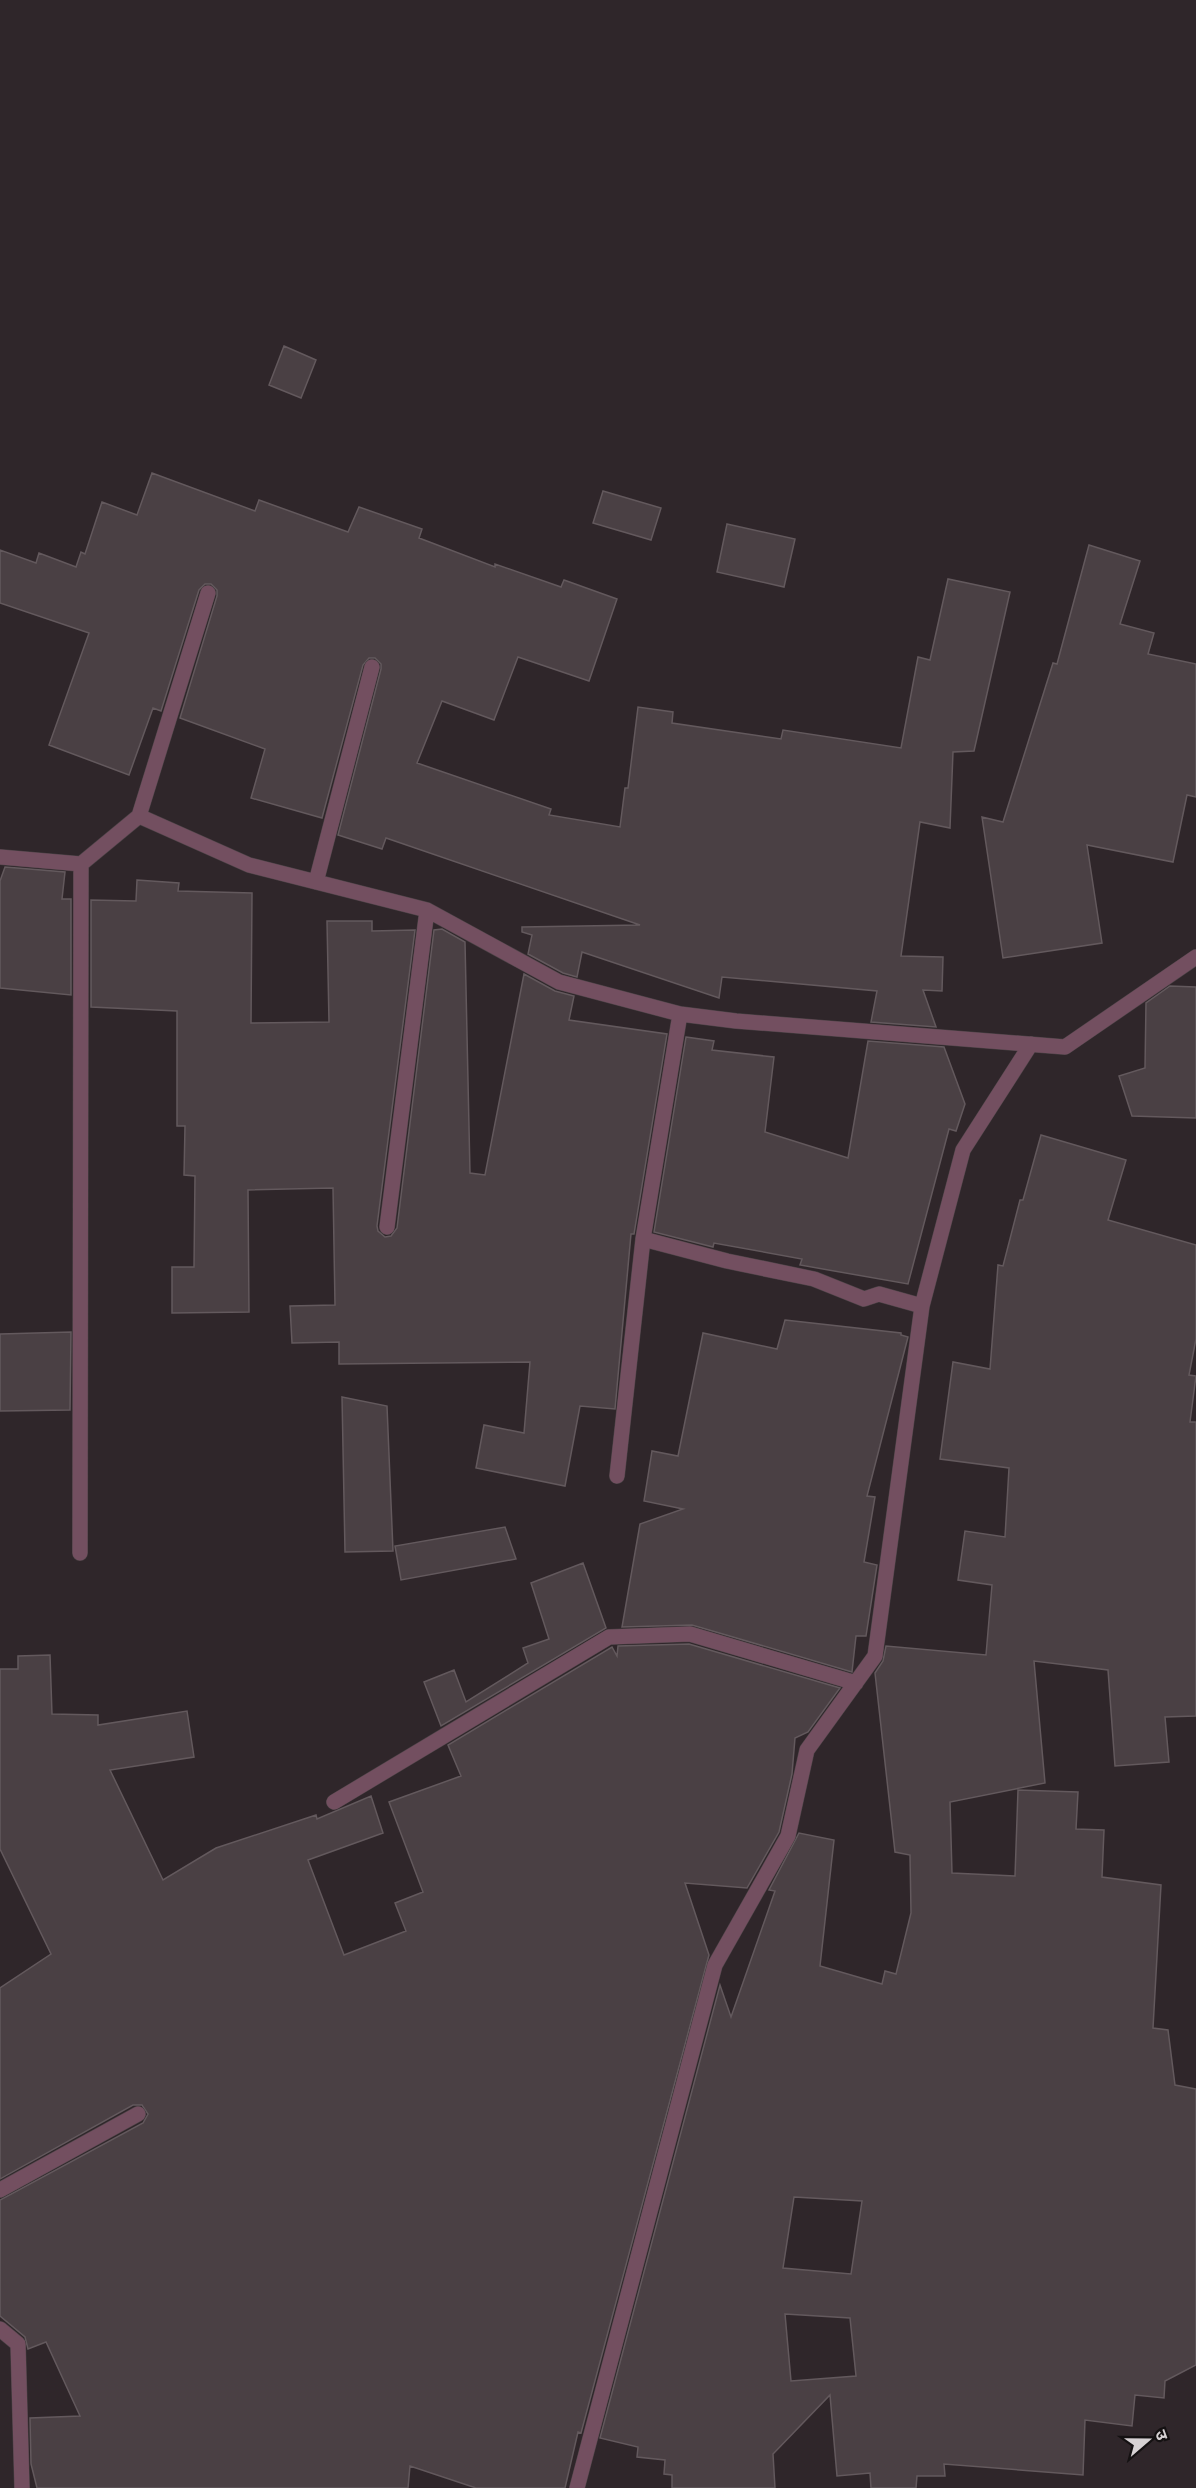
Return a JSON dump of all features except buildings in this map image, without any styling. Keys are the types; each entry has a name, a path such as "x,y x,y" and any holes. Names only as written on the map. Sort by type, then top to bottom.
{"street":[{"path":"0,857 81,864 139,816 208,593"},
{"path":"316,882 372,668"},
{"path":"139,816 249,865 427,910 559,982 680,1014 736,1021 1065,1047 1196,957"},
{"path":"80,1553 81,864"},
{"path":"387,1227 427,910"},
{"path":"617,1476 643,1239 680,1014"},
{"path":"576,2488 716,1965 788,1836 807,1750 875,1656 922,1306 963,1150 1031,1044"},
{"path":"643,1239 727,1261 814,1279 864,1299 879,1294 922,1306"},
{"path":"334,1802 609,1637 690,1634 856,1683"},
{"path":"0,2190 138,2114"},
{"path":"0,2329 18,2344 22,2488"}]}
